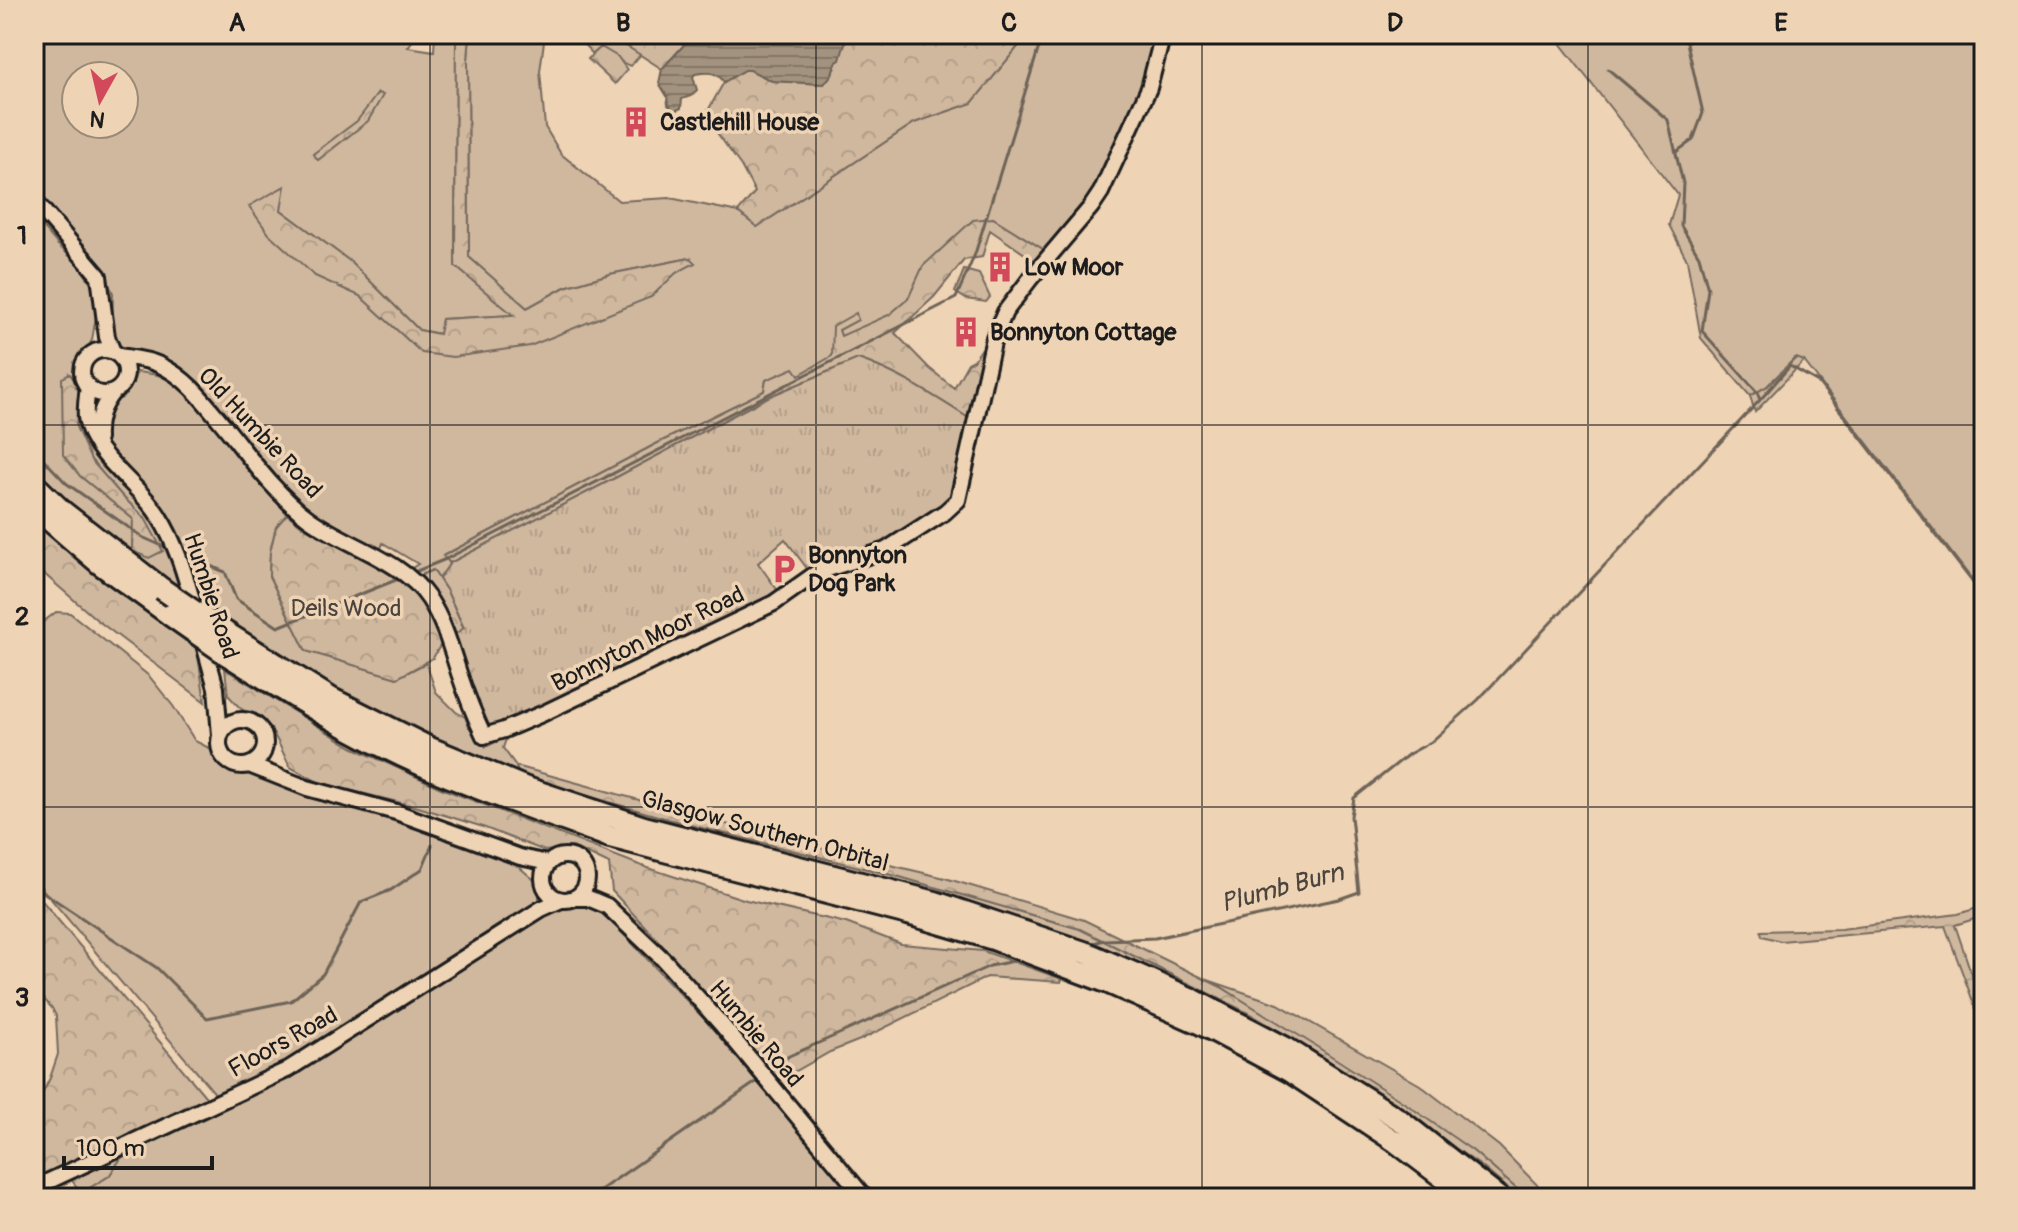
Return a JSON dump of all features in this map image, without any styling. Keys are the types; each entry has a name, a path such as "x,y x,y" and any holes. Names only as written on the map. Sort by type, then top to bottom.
{"highway":[{"name":"Glasgow Southern Orbital","path":"34,484 62,511 214,625 332,699 430,748 524,787 644,827 935,902 1087,953 1194,1000 1286,1048 1400,1120 1499,1198"},
{"name":"Glasgow Southern Orbital","path":"34,507 100,564 226,654 288,694 421,765 610,837 993,939 1122,989 1199,1023 1289,1071 1396,1142 1470,1198"}],"street":[{"name":"Bonnyton Moor Road","path":"484,736 544,713 774,603 818,572 886,550 945,512 958,500 990,352 1005,312 1101,192 1149,88 1163,34"},
{"name":"Humbie Road","path":"34,200 99,276 107,337 125,365 125,377"},
{"name":"Humbie Road","path":"105,316 93,353 83,369 88,386 86,420 98,446 157,512 177,549 216,688 220,735"},
{"path":"93,353 99,351 148,360 175,374"},
{"path":"98,446 101,411 131,371 151,368 175,374"},
{"name":"Old Humbie Road","path":"175,374 209,407 276,490 328,531 410,578 429,599 446,633 484,736"},
{"path":"88,386 99,393 113,392"},
{"name":"Humbie Road","path":"216,688 230,709 251,722"},
{"path":"289,780 269,755 261,730 251,722 239,720 224,728 220,735 220,751 226,759 240,766 249,765 307,788 396,812 520,857 548,863 562,856 576,858 582,863 588,877 585,890 557,893"},
{"path":"249,765 261,756 265,743"},
{"path":"520,857 557,893"},
{"path":"548,863 543,875 557,893"},
{"name":"Humbie Road","path":"588,877 607,906 664,960 721,1024 865,1198"},
{"name":"Humbie Road","path":"557,893 588,898 607,906"},
{"name":"Floors Road","path":"34,1188 287,1070 541,909 557,893"}],"green space":[{"path":"34,34 417,34 408,47 434,51 435,34 456,34 455,266 514,315 442,319 440,334 419,330 351,262 281,210 250,207 315,276 360,296 422,353 651,297 690,258 610,274 565,287 527,308 469,257 470,34 545,34 540,71 545,127 561,154 619,201 670,198 738,212 757,227 914,123 972,103 1026,34 1159,34 1147,83 1092,199 1046,251 993,218 924,265 908,299 889,315 841,337 839,330 857,320 833,326 833,356 799,375 766,380 764,391 444,555 450,563 439,579 433,570 419,576 412,568 418,564 383,543 380,551 329,525 289,494 216,408 179,371 118,350 112,337 113,293 105,276 34,190"},
{"path":"456,34 470,34 469,257 527,308 565,287 610,274 690,258 695,263 676,273 651,297 530,346 453,357 422,353 360,296 315,276 269,234 249,206 285,186 281,210 351,262 419,330 439,334 442,319 513,315 455,266"},
{"path":"574,34 625,34 619,42 641,54 631,66 601,47 593,54"},
{"path":"625,34 694,34 662,69 619,41"},
{"path":"844,34 1026,34 1026,37 972,103 914,123 757,227 738,212 755,192 741,166 705,116 724,82 745,70 772,81 824,84 832,74 846,39"},
{"path":"1553,34 1984,34 1984,595 1804,361 1795,358 1767,386 1750,396 1701,338 1687,260 1669,225 1678,195"},
{"path":"601,47 618,57 627,70 615,84 588,59"},
{"path":"378,93 383,95 368,121 318,160 313,154 357,121"},
{"path":"34,216 78,264 93,286 98,305 92,340 78,367 82,431 90,451 148,512 173,559 184,592 125,550 34,475","holes":["69,374 79,387 76,427 91,460 145,518 132,551 133,519 80,476"]},
{"path":"993,218 1046,251 1038,263 990,230 982,257 964,260 934,297 895,333 929,368 954,388 968,363 974,360 989,338 970,419 902,378 858,359 768,397 450,563 443,556 764,391 766,380 794,368 799,375 832,356 833,326 856,313 858,320 839,330 841,336 889,315 908,299 923,266 973,220"},
{"path":"964,270 979,274 990,297 986,302 966,299 955,292"},
{"path":"1796,358 1804,361 1755,412 1750,396 1768,386"},
{"path":"858,359 902,378 970,419 954,499 885,547 809,571 785,539 758,563 781,595 549,709 488,729 482,724 452,636 464,628 439,579 450,563 768,397"},
{"path":"138,372 158,375 181,386 287,514 276,527 270,552 269,576 306,651 397,678 426,663 436,692 465,717 469,727 486,747 507,736 503,748 519,776 682,823 900,877 1080,929 1250,1014 1325,1058 1481,1166 1519,1198 1510,1198 1402,1115 1313,1056 1203,996 1064,936 808,861 706,839 537,787 455,751 306,676 198,602 190,566 181,545 155,502 106,448 103,418 109,405"},
{"path":"70,374 79,387 76,427 91,460 145,518 163,551 149,558 132,551 133,519 80,476 63,455 62,378"},
{"name":"Deils Wood","path":"287,514 303,527 382,568 413,589 427,611 441,644 433,658 397,678 306,651 269,576 270,552 276,527"},
{"path":"34,521 93,573 197,649 205,702 97,620 34,565"},
{"path":"433,570 447,591 464,629 452,636 434,595 419,576"},
{"path":"56,612 70,613 149,676 195,741 213,750 217,759 227,767 255,772 300,794 372,813 468,845 518,866 539,889 539,901 530,912 301,1056 217,1096 34,879 34,629"},
{"path":"225,669 352,747 441,788 642,866 746,900 846,923 901,944 983,951 1062,979 1061,982 987,977 830,1052 780,1080 612,891 609,864 573,847 545,851 418,807 320,783 290,767 267,724 240,708 228,695"},
{"path":"516,766 773,837 945,878 1084,920 1221,987 1311,1043 1473,1151 1527,1198 1519,1198 1481,1166 1325,1058 1250,1014 1080,929 900,877 682,823 519,776"},
{"path":"34,891 210,1102 34,1184 34,1110 58,1054 56,1016 34,988"},
{"path":"585,905 597,909 611,921 707,1022 856,1198 84,1198 81,1193 109,1176 121,1158 299,1072 524,927 554,911"},
{"path":"1984,906 1984,916 1955,925 1984,1011 1984,1031 1945,926 1781,941 1762,936 1761,931 1841,929 1958,914"},
{"path":"1199,977 1278,1004 1420,1085 1499,1146 1550,1198 1527,1198 1473,1151 1221,987"},
{"path":"153,1140 121,1158 109,1176 81,1193 71,1179 35,1198 45,1188"}],"shaded area":[{"path":"694,34 752,34 760,40 773,40 791,34 844,34 846,39 840,60 835,63 832,74 824,84 772,81 750,70 724,82 711,73 695,74 697,90 682,99 681,108 675,111 668,105 667,96 659,83 662,69"}],"waterway":[{"path":"412,573 446,559 956,298 975,254 1043,34"},
{"name":"Plumb Burn","path":"1676,152 1693,140 1703,113 1685,34"},
{"name":"Plumb Burn","path":"1089,944 1105,940 1155,938 1339,899 1359,892 1351,816 1354,798 1409,754 1431,742 1478,700 1760,400 1757,392 1702,331 1708,289 1699,256 1681,226 1683,183 1668,120 1608,69"},
{"path":"1760,400 1790,366 1818,382 1984,597"},
{"path":"34,449 66,483 142,537 169,549"},
{"path":"184,555 225,572 236,599 278,627 401,578"},
{"path":"34,886 157,968 207,1018 291,1001 323,974 361,902 391,890 422,869 432,845"},
{"name":"Plumb Burn","path":"768,1072 789,1056 990,966 1023,959"},
{"name":"Plumb Burn","path":"589,1198 759,1080"}],"place":[{"name":"Castlehill House","path":"636,122"},
{"name":"Low Moor","path":"1000,267"},
{"name":"Bonnyton Cottage","path":"966,332"},
{"name":"Bonnyton Dog Park","path":"784,569"}]}
